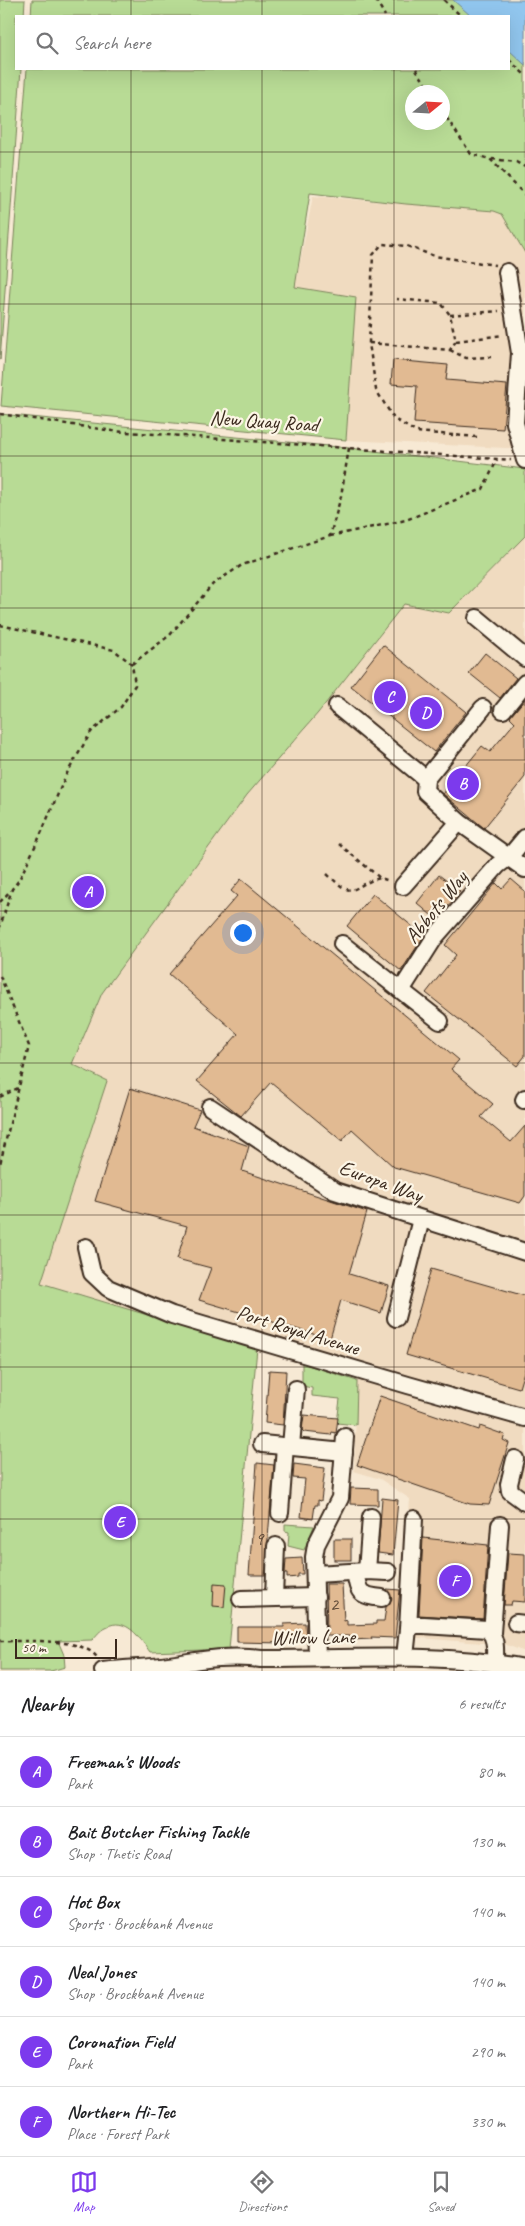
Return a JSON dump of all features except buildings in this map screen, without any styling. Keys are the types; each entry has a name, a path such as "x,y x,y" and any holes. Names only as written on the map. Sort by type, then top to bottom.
{"street":[{"path":"507,272 520,353 515,423 522,461"},
{"path":"477,618 525,658"},
{"path":"504,710 525,683"},
{"path":"337,706 426,779"},
{"path":"483,708 426,779 425,791 484,842 510,856 525,869"},
{"path":"403,886 459,822"},
{"name":"Abbots Way","path":"402,989 435,937 498,865 510,856 525,838"},
{"path":"342,944 402,989 440,1021"},
{"name":"Europa Way","path":"210,1107 335,1191 525,1252"},
{"path":"396,1318 421,1219"},
{"name":"Port Royal Avenue","path":"86,1247 92,1274 108,1288 172,1315 525,1418"},
{"path":"280,1512 296,1389"},
{"path":"262,1444 288,1446 345,1445 340,1498 316,1545 314,1557 316,1597 311,1662"},
{"path":"515,1459 509,1484 510,1491 525,1502"},
{"path":"371,1517 361,1571 360,1592 364,1596 382,1598"},
{"path":"405,1657 414,1519"},
{"path":"494,1662 495,1642 492,1633 500,1524"},
{"path":"274,1598 276,1546"},
{"path":"315,1574 361,1571 388,1572"},
{"path":"241,1599 316,1597"},
{"path":"408,1629 414,1625 424,1625 487,1629 492,1633"},
{"name":"Willow Lane","path":"102,1668 178,1667 189,1660 245,1657 262,1665 405,1657 494,1662 525,1668"}],"path":[{"path":"376,0 384,15"},
{"path":"444,0 460,15"},
{"path":"510,61 525,75"},
{"path":"417,70 426,85"},
{"path":"450,123 471,154 490,159 516,162 525,167"},
{"path":"490,159 525,195"},
{"path":"477,437 416,432 394,418 376,390 369,343 373,255 382,244 407,246 434,256 496,265 507,272"},
{"path":"397,299 441,303 450,314 456,341 450,350"},
{"path":"450,314 513,310"},
{"path":"456,341 517,334"},
{"path":"369,343 450,350 466,358 492,357"},
{"name":"New Quay Road","path":"0,414 113,431 522,461"},
{"path":"330,536 341,496 349,448"},
{"path":"132,664 170,635 213,584 242,565 330,536 406,520 483,488 498,460"},
{"path":"0,625 114,650 132,664 135,685 121,707 91,732 66,775 19,880 0,902"},
{"path":"339,844 380,878 403,886"},
{"path":"327,874 344,889 355,890 368,881 380,878"},
{"path":"0,927 12,889"},
{"path":"0,976 29,1046 0,1164"},
{"path":"0,1097 19,1087"},
{"path":"0,1642 48,1642 80,1646 91,1650 102,1668"}],"shaded area":[{"path":"313,196 494,211 502,214 525,253 525,449 346,440 355,297 295,287"},
{"path":"525,536 525,1652 499,1642 482,1643 396,1636 396,1627 401,1624 410,1499 380,1479 354,1471 357,1381 257,1348 41,1283 107,1081 72,1064 102,993 247,795 318,713 404,604 449,613"}],"green space":[{"path":"0,0 25,0 24,15 15,15 15,70 21,70 0,360"},
{"path":"32,0 458,0 474,15 31,15"},
{"path":"510,48 525,62 525,253 502,214 494,211 406,204 310,193 295,287 356,297 346,440 1,406 27,70 510,70"},
{"path":"0,414 349,448 525,469 525,536 449,613 404,604 318,713 247,795 102,993 72,1064 107,1081 41,1283 257,1348 229,1649 150,1652 132,1630 120,1624 113,1624 102,1629 92,1640 58,1641 64,1655 65,1667 51,1671 0,1671"},
{"path":"302,1363 357,1381 356,1425 337,1423 340,1399 312,1396 312,1388 302,1386"},
{"path":"285,1524 314,1526 304,1550 288,1546 289,1532 285,1531"}],"water":[{"path":"453,0 525,0 525,65 510,51 510,15 470,15"}],"place":[{"name":"Hot Box","path":"390,697"},
{"name":"Neal Jones","path":"426,713"},
{"name":"Bait Butcher Fishing Tackle","path":"463,784"},
{"name":"Freeman's Woods","path":"88,892"},
{"name":"Coronation Field","path":"120,1522"},
{"name":"Northern Hi-Tec","path":"455,1581"}]}
